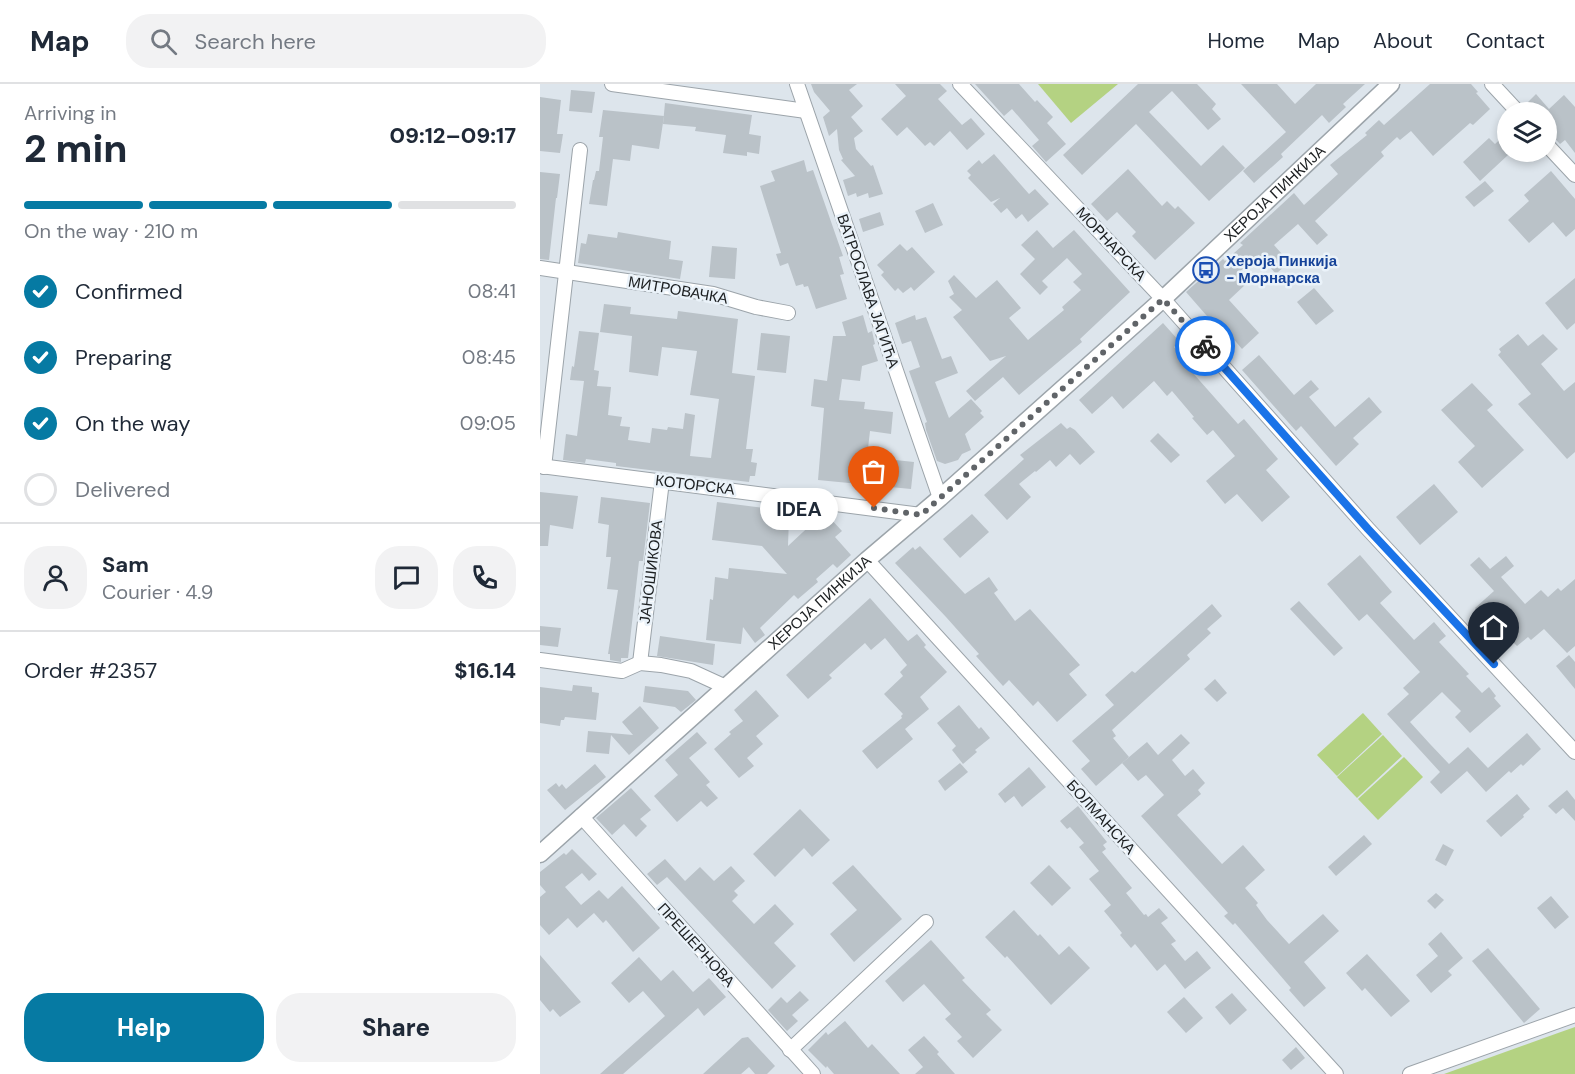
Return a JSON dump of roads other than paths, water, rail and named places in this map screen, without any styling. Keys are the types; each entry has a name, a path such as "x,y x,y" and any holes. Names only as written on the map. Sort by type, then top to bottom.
{"street":[{"path":"612,84 806,111"},
{"name":"ВАТРОСЛАВА ЈАГИЋА","path":"797,84 940,498"},
{"name":"МОРНАРСКА","path":"960,84 1163,299 1368,529 1575,752"},
{"name":"ХЕРОЈА ПИНКИЈА","path":"540,854 867,560 921,515 1163,299 1390,84"},
{"path":"1492,84 1509,102"},
{"path":"542,466 580,150"},
{"path":"1557,156 1575,176"},
{"name":"МИТРОВАЧКА","path":"540,268 713,294 756,307 788,313"},
{"name":"КОТОРСКА","path":"542,466 921,515"},
{"name":"ЈАНОШИКОВА","path":"640,663 662,481"},
{"name":"БОЛМАНСКА","path":"867,560 1336,1074"},
{"path":"540,660 622,671 640,663 661,665 691,671 726,687"},
{"name":"ПРЕШЕРНОВА","path":"581,816 813,1074"},
{"path":"790,1050 926,922"},
{"path":"1410,1074 1575,1015"}],"place":[{"name":"Хероја Пинкија - Морнарска","path":"1206,270"},
{"name":"IDEA","path":"874,508"}]}
